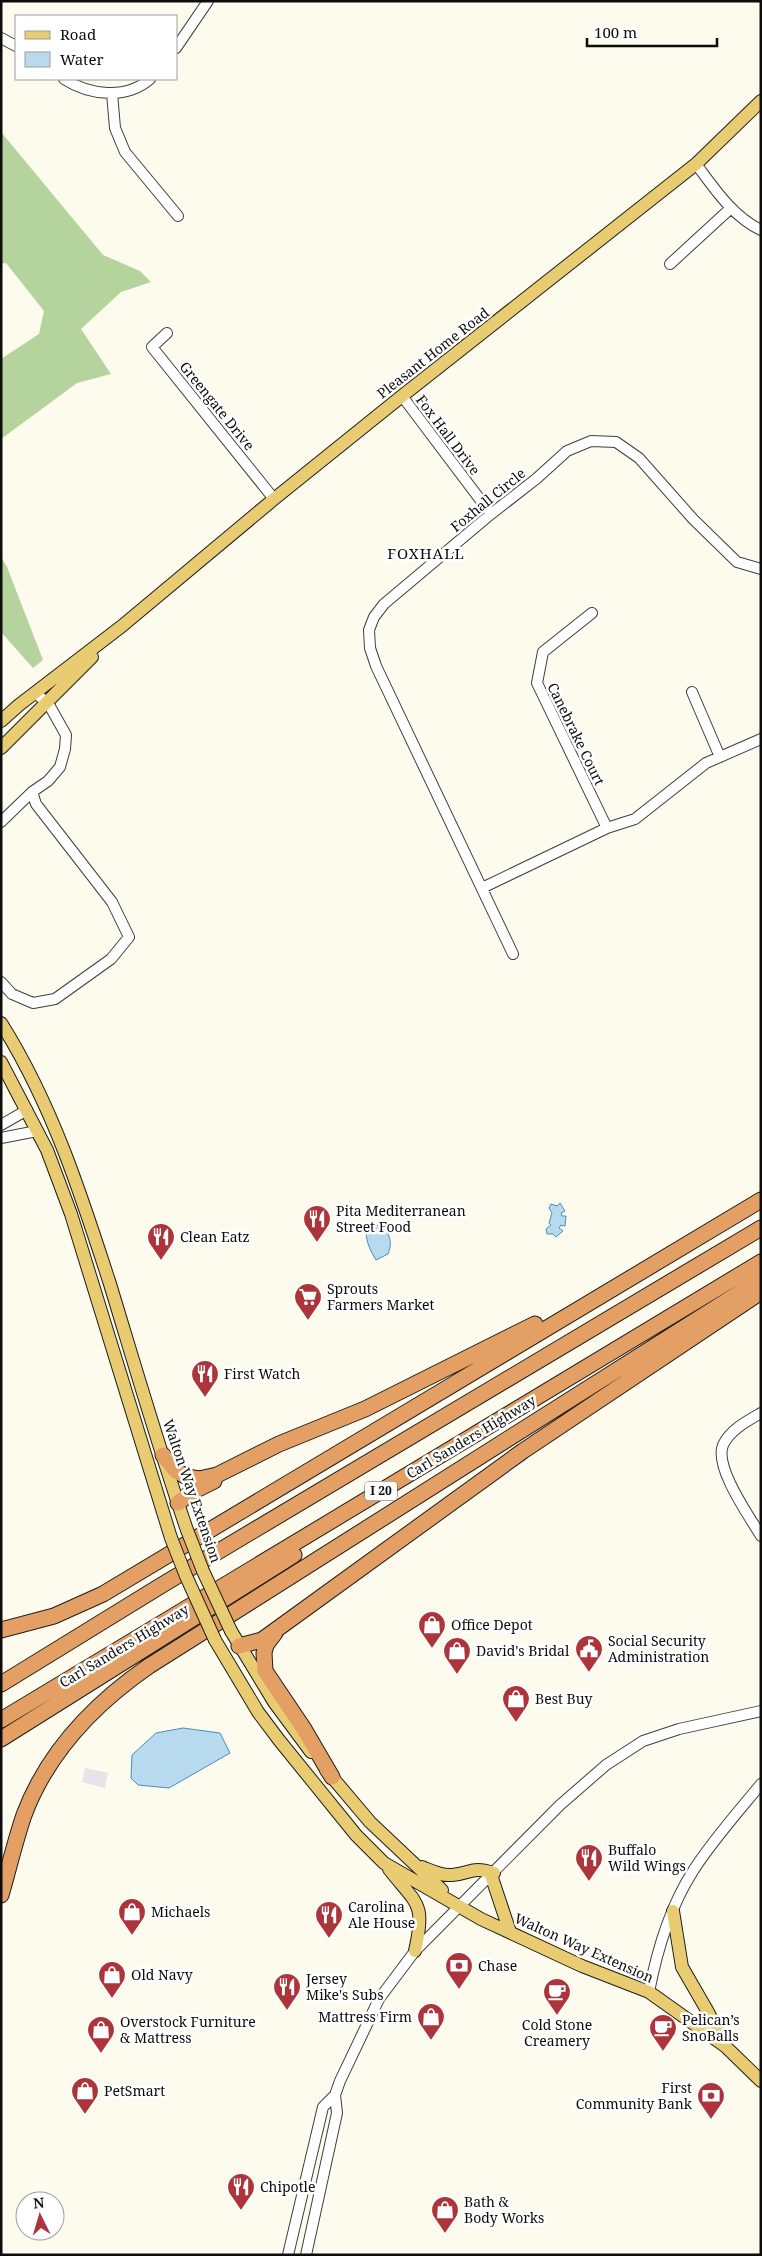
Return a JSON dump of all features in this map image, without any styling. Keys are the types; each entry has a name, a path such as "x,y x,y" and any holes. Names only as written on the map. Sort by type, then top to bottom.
{"highway":[{"path":"1,1630 54,1616 103,1594 761,1200"},
{"name":"I 20","path":"1,1684 162,1585 761,1228"},
{"name":"Carl Sanders Highway","path":"1,1720 761,1262"},
{"path":"1,1895 24,1814 44,1772 76,1727 112,1693 157,1661 761,1279"},
{"path":"240,1646 262,1640 523,1451 761,1292"},
{"path":"163,1455 176,1471 187,1477 199,1479 217,1474 279,1444 366,1409 497,1344 562,1309 588,1303"},
{"path":"178,1503 204,1485 304,1435"},
{"path":"1,1739 320,1539 366,1499"},
{"path":"279,1627 266,1645 264,1653 265,1670 304,1729 332,1777"}],"main road":[{"name":"Pleasant Home Road","path":"1,721 122,626 274,499 402,396 696,164 761,101"},
{"name":"Pleasant Home Road","path":"1,748 48,703 122,626"},
{"name":"Walton Way Extension","path":"1,1023 20,1054 50,1113 96,1239 187,1530 203,1571 231,1631 274,1702 332,1777 370,1822 461,1906"},
{"name":"Walton Way Extension","path":"1,1062 27,1110 50,1159 79,1242 171,1538 186,1576 216,1642 258,1712 356,1835 384,1863 482,1919 582,1966 649,1992 725,2046 761,2081"},
{"path":"79,1242 96,1239"},
{"path":"164,1516 178,1503"},
{"path":"216,1642 240,1646"},
{"path":"384,1863 418,1904 421,1919 415,1951"},
{"path":"413,1863 434,1873 461,1873 472,1869 480,1869 493,1874 510,1932"},
{"path":"673,1911 682,1967 725,2046"}],"street":[{"path":"178,45 208,1"},
{"path":"1,38 15,45"},
{"path":"66,80 88,91 112,93 123,93 149,80"},
{"path":"112,93 115,128 125,152 178,216"},
{"path":"696,164 717,193 731,208 750,226 761,230"},
{"path":"670,264 731,208"},
{"name":"Greengate Drive","path":"167,333 152,348 274,499"},
{"name":"Fox Hall Drive","path":"402,396 491,514"},
{"name":"Foxhall Circle","path":"513,954 376,666 370,648 369,630 374,617 384,604 491,514 536,480 567,451 591,441 616,442 639,458 693,519 737,562 761,569"},
{"name":"Canebrake Court","path":"592,613 543,652 537,683 607,828"},
{"path":"692,692 720,757"},
{"path":"1,822 32,792 48,781 60,766 65,749 66,735 48,703 36,693"},
{"path":"482,888 607,828 635,819 694,771 761,739"},
{"path":"3,986 12,994 33,1003 55,999 111,959 129,937 112,902 36,804 32,792"},
{"path":"1,1125 27,1110"},
{"path":"1,1138 37,1131"},
{"path":"761,1413 745,1422 728,1436 722,1446 721,1456 728,1478 761,1536"},
{"path":"288,2255 323,2107 335,2095 379,1999 415,1951 560,1805 606,1765 643,1741 679,1729 761,1711"},
{"path":"649,1992 660,1944 673,1911 693,1871 761,1784"},
{"path":"306,2255 337,2113 335,2095"}],"shaded area":[{"path":"85,1768 108,1773 105,1788 82,1782"}],"green space":[{"path":"1,132 103,255 140,271 151,282 121,292 81,329 111,374 77,383 1,439 1,359 39,334 44,311 6,263 1,264"},
{"path":"1,557 7,567 43,660 33,668 1,632"}],"water":[{"path":"560,1203 565,1211 561,1213 562,1216 566,1216 565,1226 561,1225 559,1228 563,1231 556,1237 553,1234 547,1234 546,1229 551,1225 549,1223 552,1213 549,1208 551,1204 557,1206"},
{"path":"377,1225 388,1233 390,1245 388,1254 376,1260 368,1244 366,1231 367,1227"},
{"path":"183,1728 220,1733 230,1753 169,1788 138,1785 131,1778 132,1755 156,1733"}],"place":[{"name":"Pita Mediterranean Street Food","path":"317,1243"},
{"name":"Clean Eatz","path":"161,1261"},
{"name":"Sprouts Farmers Market","path":"308,1321"},
{"name":"First Watch","path":"205,1398"},
{"name":"Office Depot","path":"432,1649"},
{"name":"Social Security Administration","path":"589,1673"},
{"name":"David's Bridal","path":"457,1675"},
{"name":"Best Buy","path":"516,1723"},
{"name":"Buffalo Wild Wings","path":"589,1882"},
{"name":"Michaels","path":"132,1936"},
{"name":"Carolina Ale House","path":"329,1939"},
{"name":"Chase","path":"459,1990"},
{"name":"Old Navy","path":"112,1999"},
{"name":"Jersey Mike's Subs","path":"287,2011"},
{"name":"Cold Stone Creamery","path":"557,2016"},
{"name":"Mattress Firm","path":"431,2041"},
{"name":"Pelican’s SnoBalls","path":"663,2052"},
{"name":"Overstock Furniture & Mattress","path":"101,2054"},
{"name":"PetSmart","path":"85,2115"},
{"name":"First Community Bank","path":"711,2120"},
{"name":"Chipotle","path":"241,2211"},
{"name":"Bath & Body Works","path":"445,2234"}],"district":[{"name":"FOXHALL","path":"426,554"}]}
